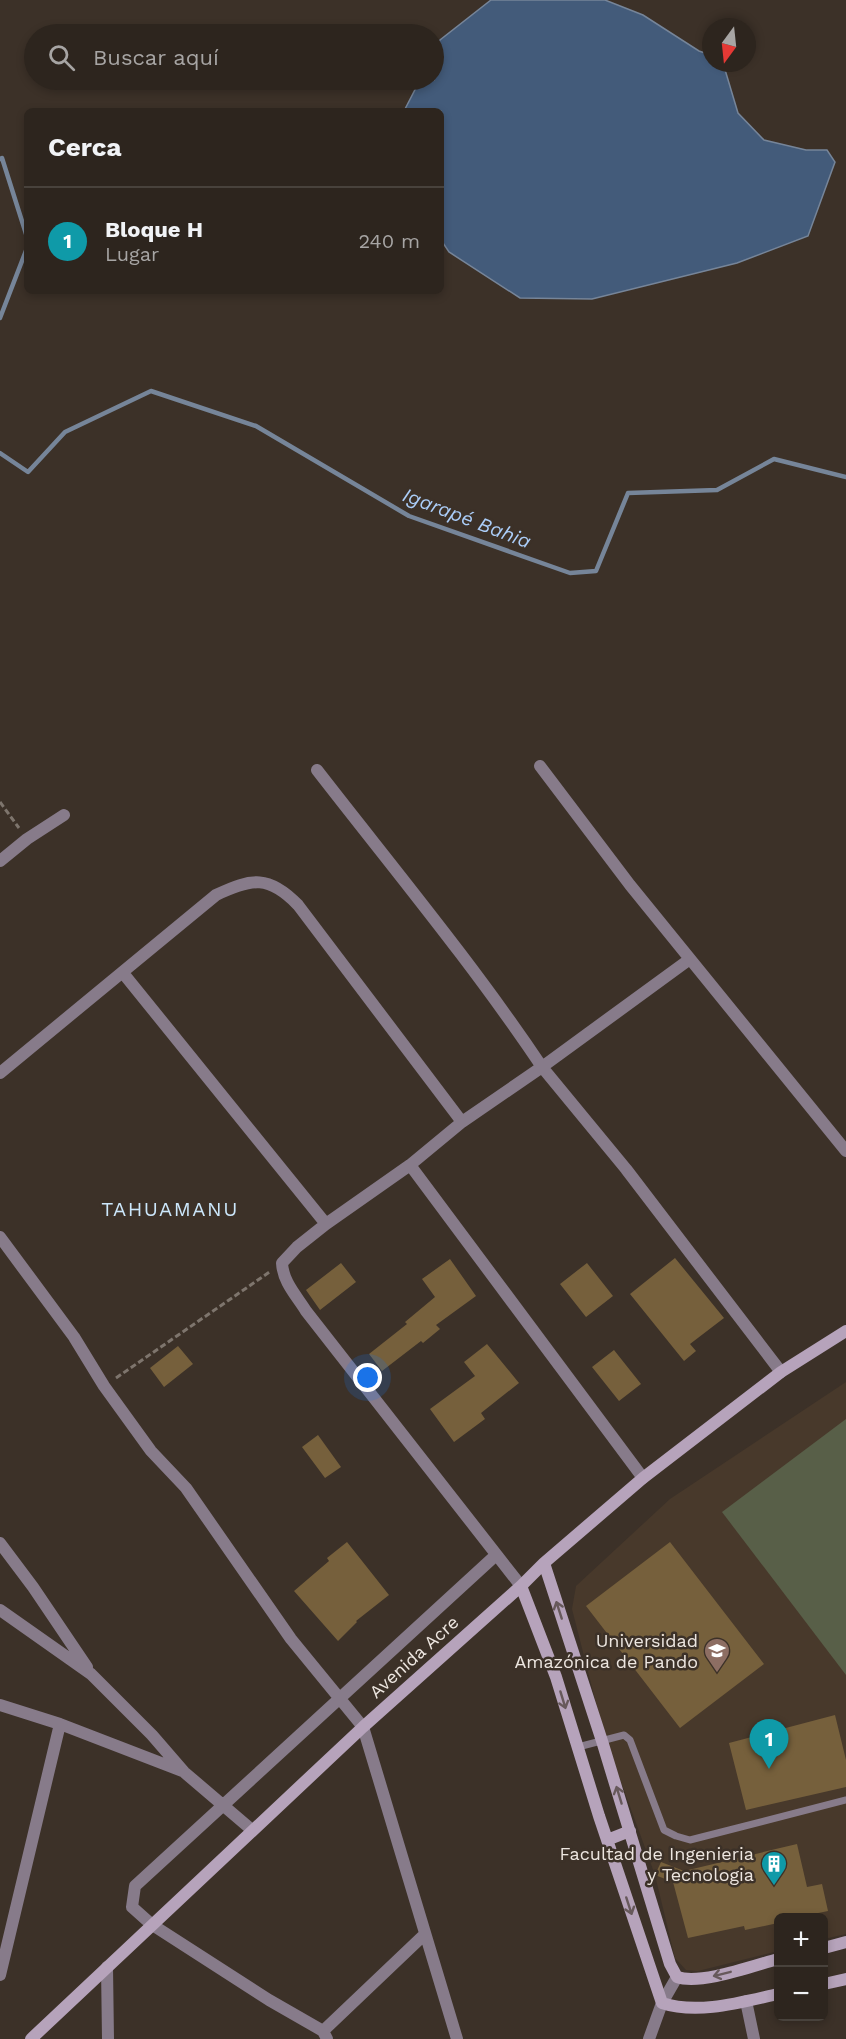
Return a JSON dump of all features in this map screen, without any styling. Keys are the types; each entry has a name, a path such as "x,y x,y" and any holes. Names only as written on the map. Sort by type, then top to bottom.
{"main road":[{"name":"Avenida Acre","path":"30,2039 363,1727 544,1563 643,1478 781,1372 846,1331"},
{"path":"544,1563 676,1977 686,1980 700,1979 774,1960"},
{"path":"521,1586 556,1677 607,1840 662,2003 675,2007 694,2008 774,1995"},
{"path":"607,1840 630,1831"},
{"path":"828,1947 846,1942"},
{"path":"828,1983 846,1978"}],"street":[{"path":"540,766 630,885 846,1151"},
{"path":"317,770 427,911 542,1067 626,1168 781,1372"},
{"path":"0,861 27,839 64,815"},
{"path":"0,1073 216,895 237,885 251,882 275,886 284,891 305,914 462,1122"},
{"path":"521,1586 306,1311 287,1283 282,1272 282,1263 326,1224 410,1165 462,1122 690,959"},
{"path":"123,973 326,1224"},
{"path":"410,1165 643,1478"},
{"path":"0,1237 74,1337 104,1386 151,1451 186,1488 291,1639 363,1727 457,2039"},
{"path":"0,1543 33,1587 91,1674"},
{"path":"425,1934 325,2035 151,1924 132,1907 135,1886 496,1555"},
{"path":"0,1610 91,1674 152,1735 184,1772 252,1830"},
{"path":"0,1706 60,1724 184,1772"},
{"path":"0,1975 60,1724"},
{"path":"107,1967 108,2039"},
{"path":"649,2039 662,2003 676,1977"},
{"path":"746,2001 754,2039"}],"lane":[{"path":"578,1747 624,1735 630,1740 664,1830 690,1840 846,1800"}],"path":[{"path":"0,802 27,839"},
{"path":"104,1386 282,1263"}],"shaded area":[{"name":"Universidad Amazónica de Pando","path":"846,1382 846,1934 828,1938 828,1913 774,1913 774,1952 698,1971 686,1970 675,1958 655,1875 605,1738 572,1609 576,1586 670,1499"}],"green space":[{"path":"846,1419 846,1675 722,1512"}],"water":[{"path":"491,0 605,0 643,15 702,52 702,72 726,72 738,113 764,140 806,150 827,150 835,162 808,236 737,263 592,299 520,298 449,252 444,244 444,108 406,108 415,90 444,90 444,37"}],"building":[{"path":"675,1258 724,1318 690,1344 696,1351 684,1361 630,1294"},
{"path":"450,1259 476,1296 436,1325 440,1329 423,1343 421,1341 382,1371 369,1354 407,1324 405,1322 435,1297 422,1279"},
{"path":"341,1263 356,1282 320,1310 306,1290"},
{"path":"587,1263 613,1296 586,1317 560,1284"},
{"path":"487,1344 519,1383 481,1413 485,1419 454,1442 430,1409 475,1376 464,1362"},
{"path":"178,1346 193,1364 164,1387 150,1368"},
{"path":"614,1350 641,1384 619,1401 592,1367"},
{"path":"318,1435 341,1467 325,1478 302,1447"},
{"path":"347,1542 389,1595 356,1621 338,1641 294,1591 329,1561 327,1558"},
{"path":"670,1542 764,1664 680,1728 586,1606"},
{"path":"835,1715 846,1760 846,1787 746,1810 729,1743"},
{"path":"797,1844 807,1887 822,1884 828,1911 774,1913 774,1924 745,1930 744,1926 688,1938 673,1882 655,1875 661,1862 684,1871"}],"waterway":[{"name":"Igarapé Bahia","path":"0,159 2,158 24,228"},
{"name":"Igarapé Bahia","path":"0,318 24,256"},
{"name":"Igarapé Bahia","path":"0,453 28,472 65,432 151,391 256,426 409,516 570,573 596,571 628,493 717,490 774,459 846,477"}],"place":[{"name":"Universidad Amazónica de Pando","path":"717,1674"},
{"name":"Bloque H","path":"769,1769"},
{"name":"Facultad de Ingenieria y Tecnologia","path":"774,1887"}],"district":[{"name":"TAHUAMANU","path":"170,1209"}]}
